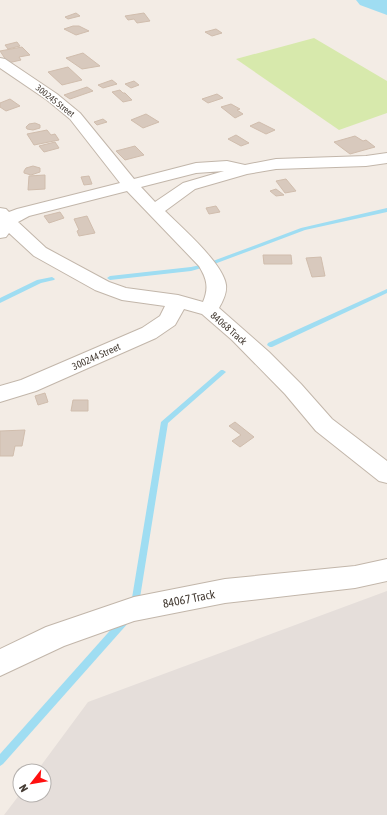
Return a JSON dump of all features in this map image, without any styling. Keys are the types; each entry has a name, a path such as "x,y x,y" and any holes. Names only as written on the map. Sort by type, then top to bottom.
{"street":[{"name":"300245 Street","path":"0,62 52,97 74,116 135,191 206,263 215,277 217,286 216,294 209,310"},
{"path":"155,210 176,194 190,186 245,170 276,164 366,161 387,158"},
{"path":"2,222 16,214 26,211 135,191 196,168 227,166 245,170"},
{"name":"84068 Track","path":"2,222 40,252 102,286 122,294 178,301 209,310 262,357 293,389 324,425 387,474"},
{"name":"300244 Street","path":"0,394 28,386 149,333 168,320 178,301"},
{"name":"84067 Track","path":"0,663 56,636 134,609 225,591 355,577 387,570"}],"shaded area":[{"path":"387,591 387,815 4,815 13,803 52,803 52,763 43,763 88,702"}],"green space":[{"path":"314,38 387,81 387,113 339,130 236,59"}],"building":[{"path":"76,13 80,16 68,19 65,17"},
{"path":"144,13 150,21 137,23 134,19 128,20 125,16"},
{"path":"79,26 89,31 76,35 64,29"},
{"path":"216,29 222,33 212,36 205,32"},
{"path":"17,42 20,46 8,49 5,45"},
{"path":"22,47 30,55 19,57 21,60 8,63 0,51"},
{"path":"83,53 100,66 82,69 66,58"},
{"path":"68,67 82,80 62,85 48,72"},
{"path":"112,80 117,84 103,88 98,85"},
{"path":"134,81 139,85 131,88 125,84"},
{"path":"87,87 93,91 70,99 64,95"},
{"path":"120,90 132,100 123,102 112,92"},
{"path":"217,94 223,98 208,103 202,99"},
{"path":"10,99 20,106 6,111 0,107 0,103"},
{"path":"231,104 240,109 237,110 243,114 235,118 221,107"},
{"path":"146,114 159,122 143,128 131,120"},
{"path":"103,119 107,122 97,125 94,122"},
{"path":"259,122 275,130 266,134 250,126"},
{"path":"35,123 40,125 40,128 33,130 27,129 26,127 29,124"},
{"path":"47,130 51,135 55,134 59,140 34,145 27,134"},
{"path":"236,135 249,143 241,146 228,139"},
{"path":"355,136 363,141 366,140 375,147 350,154 334,142"},
{"path":"55,142 59,148 44,152 39,146"},
{"path":"135,146 144,155 125,160 116,151"},
{"path":"33,166 40,168 40,172 31,175 24,173 26,168"},
{"path":"45,175 45,189 28,190 29,176"},
{"path":"89,176 92,184 84,185 81,177"},
{"path":"286,179 296,191 285,193 276,181"},
{"path":"276,189 284,195 276,196 270,191"},
{"path":"216,206 220,212 209,214 206,208"},
{"path":"60,212 64,218 49,223 44,216"},
{"path":"87,216 95,233 79,236 77,231 79,230 74,219"},
{"path":"263,255 291,255 292,264 264,264"},
{"path":"321,257 325,276 312,277 306,258"},
{"path":"45,393 48,402 38,405 35,396"},
{"path":"73,400 88,400 88,411 71,411"},
{"path":"235,422 254,437 240,447 232,441 241,435 229,426"},
{"path":"25,430 22,446 15,446 13,456 0,456 0,431"}],"waterway":[{"path":"368,0 387,8"},
{"path":"110,278 191,269 207,265 303,229 387,210"},
{"path":"0,301 39,281 52,279"},
{"path":"270,345 387,291"},
{"path":"135,604 165,422 223,372"},
{"path":"0,761 126,619"}]}
